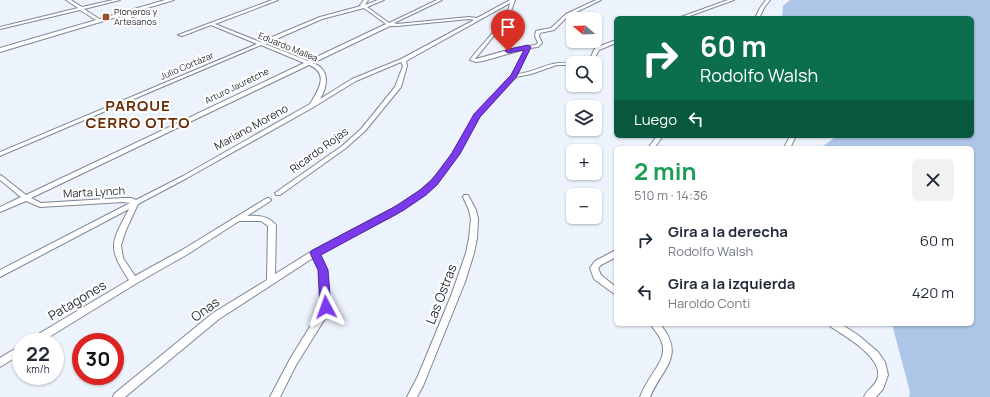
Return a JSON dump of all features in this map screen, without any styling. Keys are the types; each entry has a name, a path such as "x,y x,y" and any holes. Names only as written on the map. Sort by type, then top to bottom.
{"main road":[{"path":"0,50 171,0"}],"street":[{"path":"68,0 99,21"},
{"path":"0,28 118,0"},
{"path":"180,35 276,0"},
{"path":"366,0 362,3 364,7 388,24 397,25 469,18 478,19"},
{"name":"Julio Cortázar","path":"0,154 321,18 364,7 382,0"},
{"name":"Arturo Jauretche","path":"0,210 440,0"},
{"path":"512,0 513,4 509,14 472,60 480,60 508,51 528,47"},
{"name":"Mariano Moreno","path":"0,274 135,202 186,177 310,107 354,80 402,60 512,0"},
{"name":"Onas","path":"118,397 216,316 315,253 393,212 423,192 442,173 455,154 476,116 514,76 528,47 536,46 540,43 537,34 538,32 552,29 567,16 599,0"},
{"path":"686,16 732,0"},
{"path":"758,16 768,0"},
{"path":"121,14 141,24 140,25"},
{"name":"Eduardo Mallea","path":"210,24 309,62 321,70 324,81 322,91 310,107"},
{"path":"594,56 597,49 614,42"},
{"name":"Ricardo Rojas","path":"278,193 344,148 358,135 398,87 405,66 402,60"},
{"path":"514,76 528,74 560,62 566,63"},
{"name":"Marta Lynch","path":"0,177 26,198 40,205 48,206 123,200 131,200 135,202 135,207 118,240 116,250 123,265 134,281"},
{"name":"Las Ostras","path":"412,397 465,270 470,252 475,222 473,210 466,197"},
{"path":"134,281 185,252 267,200"},
{"path":"237,220 256,218 269,222 272,225 271,280"},
{"path":"275,397 293,362 326,307 323,270 315,253"},
{"path":"614,254 598,263 594,268 597,277 614,290"},
{"name":"Patagones","path":"48,333 134,281"},
{"path":"645,397 649,386 665,364 668,357 667,345 656,326"},
{"path":"837,326 868,348 879,360 884,371 883,381 876,392 869,397"},
{"path":"0,363 12,355"}],"shaded area":[{"path":"790,0 990,0 990,397 909,397 910,392 893,326 974,326 974,146 823,146 834,138 974,138 974,16 782,16 783,6"}],"place":[{"name":"Pioneros y Artesanos","path":"106,17"}],"district":[{"name":"PARQUE CERRO OTTO","path":"138,114"}],"route":[{"path":"326,307 323,270 315,253 401,208 434,183 455,154 476,116 514,76 522,63 528,47 508,51"}]}
